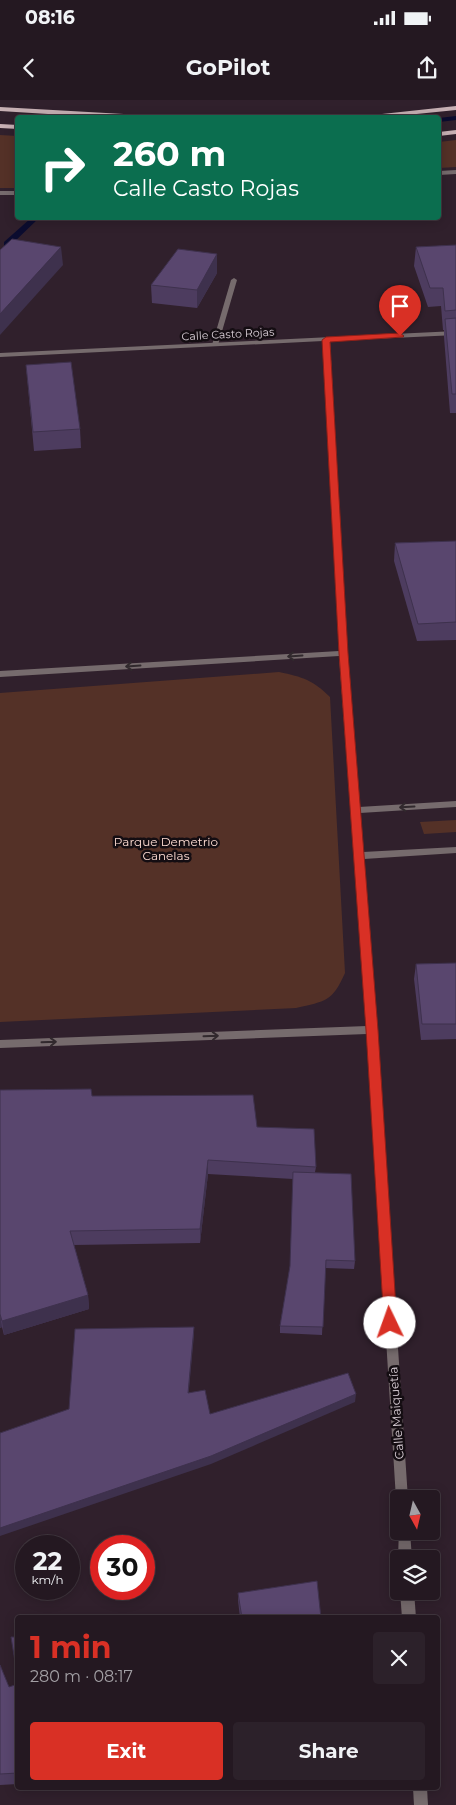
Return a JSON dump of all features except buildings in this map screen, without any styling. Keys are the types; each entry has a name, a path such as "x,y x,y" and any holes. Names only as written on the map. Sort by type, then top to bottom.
{"main road":[{"path":"380,115 456,108"},
{"path":"0,109 106,115"},
{"path":"0,126 15,127"},
{"path":"441,134 456,132"}],"street":[{"path":"441,173 456,172"},
{"path":"0,194 15,193"},
{"path":"215,345 234,280"},
{"name":"Calle Casto Rojas","path":"0,355 456,333"},
{"name":"Calle Maiquetía","path":"326,340 344,653 372,1030 401,1490"},
{"path":"0,674 344,653"},
{"path":"355,810 456,804"},
{"path":"358,856 456,850"},
{"path":"0,1044 372,1030"},
{"path":"408,1600 409,1615"},
{"path":"420,1790 421,1805"}],"green space":[{"path":"0,135 15,136 15,188 0,188"},
{"path":"456,140 456,167 441,168 441,142"},
{"name":"Parque Demetrio Canelas","path":"279,672 307,680 330,697 345,973 336,990 327,999 296,1008 0,1022 0,693"},
{"path":"456,820 456,832 424,834 420,822"}],"waterway":[{"path":"441,120 456,118"},
{"path":"7,244 33,220"}],"route":[{"path":"390,1323 372,1030 344,653 326,340 400,336"}]}
